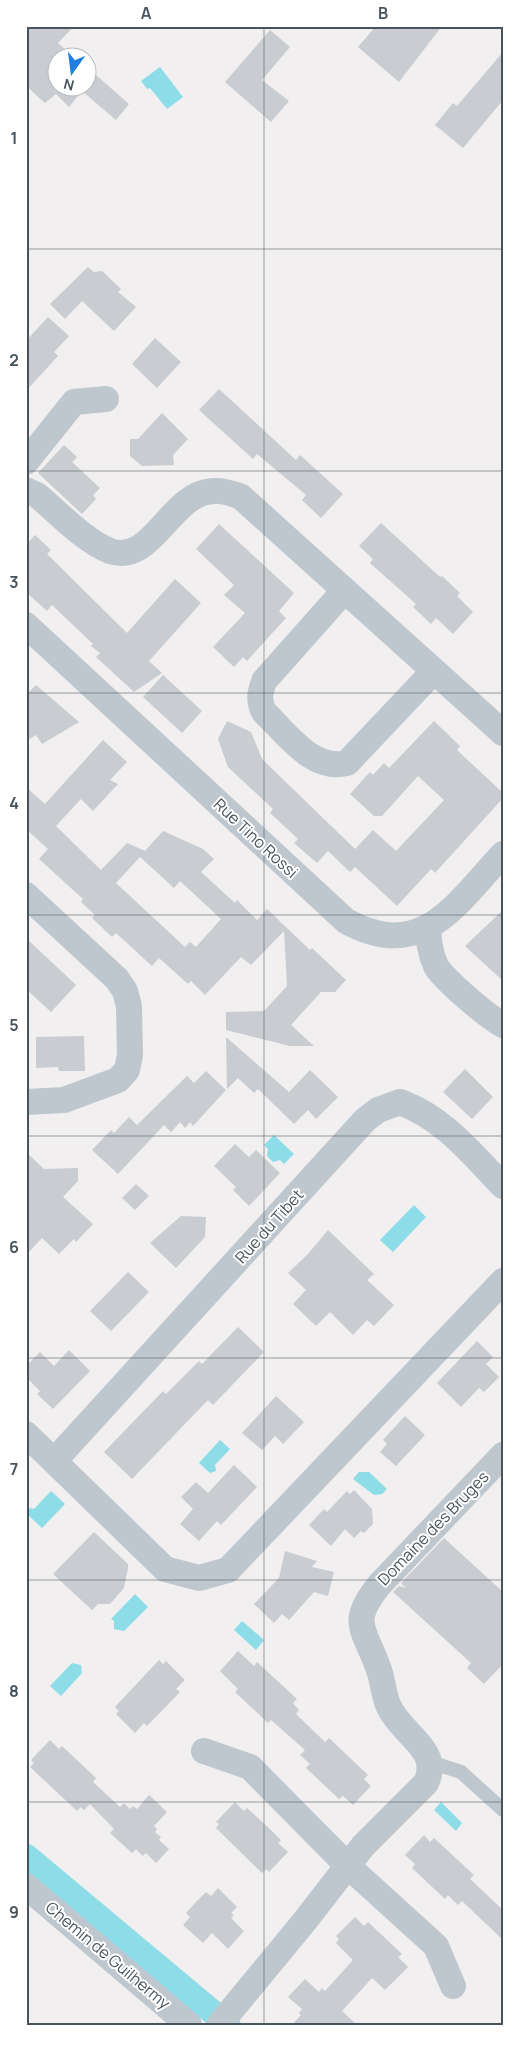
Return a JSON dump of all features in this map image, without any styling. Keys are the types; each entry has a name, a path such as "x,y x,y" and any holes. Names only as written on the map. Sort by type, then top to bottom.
{"street":[{"path":"26,462 74,402 106,399"},
{"path":"26,490 37,495 98,545 113,552 128,552 141,548 185,501 198,494 213,491 240,496 503,733"},
{"path":"344,591 264,682 260,692 259,703 264,712 313,758 325,765 336,766 347,763 434,671"},
{"name":"Rue Tino Rossi","path":"26,625 346,921 364,931 385,936 428,928 444,917 503,854"},
{"path":"26,895 117,978 125,991 129,1006 130,1055 127,1070 118,1080 64,1100 26,1102"},
{"path":"428,928 429,948 437,968 490,1018 503,1025"},
{"name":"Rue du Tibet","path":"55,1460 365,1120 378,1110 400,1102 418,1109 441,1123 503,1186"},
{"path":"26,1434 55,1460 165,1569 199,1578 228,1570 503,1281"},
{"name":"Domaine des Bruges","path":"430,1762 426,1753 398,1722 388,1707 379,1668 362,1632 361,1616 365,1602 380,1584 503,1455"},
{"path":"204,1751 250,1767 349,1867 436,1946 453,1986"},
{"path":"224,2019 349,1867 363,1846 426,1783 432,1772 430,1762"},
{"name":"Chemin de Guilhermy","path":"26,1886 189,2025"}],"lane":[{"path":"430,1762 461,1772 503,1810"}],"water":[{"path":"160,67 183,97 167,109 150,88 147,89 141,81"},
{"path":"274,1135 294,1154 284,1164 280,1160 273,1162 267,1156 268,1149 264,1145"},
{"path":"414,1205 426,1217 393,1252 380,1240"},
{"path":"220,1440 230,1449 215,1465 216,1471 210,1473 199,1463"},
{"path":"359,1472 369,1472 387,1489 382,1494 374,1495 353,1479"},
{"path":"51,1491 65,1504 42,1528 28,1515 27,1511 30,1508 34,1509"},
{"path":"135,1594 148,1607 124,1631 114,1629 114,1621 111,1619"},
{"path":"242,1621 264,1640 256,1650 234,1630"},
{"path":"72,1663 81,1665 82,1673 61,1696 50,1686"},
{"path":"441,1802 462,1823 456,1831 434,1810"}],"building":[{"path":"26,26 74,26 58,43 64,48 48,48 48,98 51,98 45,103 26,85"},
{"path":"376,26 442,26 399,82 358,47"},
{"path":"270,30 290,47 262,80 289,101 271,122 225,82"},
{"path":"503,52 503,100 463,148 435,125 453,103 457,106"},
{"path":"98,77 129,104 116,120 90,98 98,98"},
{"path":"60,98 76,98 69,107"},
{"path":"88,267 94,272 102,271 121,289 118,292 136,307 114,331 82,301 65,319 50,304"},
{"path":"48,317 69,336 54,352 58,356 26,391 26,341"},
{"path":"155,338 181,362 157,388 132,364"},
{"path":"219,389 296,460 300,455 343,494 321,518 302,500 306,495 257,454 253,459 199,410"},
{"path":"162,413 188,439 173,455 174,465 142,466 130,456 130,439 138,439"},
{"path":"64,445 77,457 72,462 100,488 93,495 96,499 82,514 38,473"},
{"path":"381,523 460,593 457,596 473,612 453,634 436,618 431,624 413,607 416,604 370,563 373,559 359,546"},
{"path":"219,524 294,593 279,611 286,618 247,661 243,657 234,667 213,647 245,613 224,595 234,585 196,549"},
{"path":"35,535 51,550 47,554 127,633 175,579 201,603 149,661 162,673 134,692 96,657 100,653 91,646 93,644 52,605 47,611 26,592 26,545"},
{"path":"163,675 202,711 182,733 143,697"},
{"path":"36,685 79,722 42,744 36,735 26,741 26,695"},
{"path":"227,721 251,732 262,759 355,849 373,830 396,851 444,800 418,776 382,816 374,816 350,794 370,772 373,775 384,763 389,768 434,721 460,746 457,750 503,793 503,798 435,873 431,869 397,906 355,867 350,872 328,851 317,863 294,843 298,839 270,813 273,809 228,767 218,739"},
{"path":"103,740 127,762 110,780 118,784 93,811 81,799 56,826 101,870 127,843 145,851 163,831 203,849 214,859 201,872 235,903 237,900 257,920 267,909 310,950 312,948 346,980 335,992 321,992 291,1025 314,1046 290,1046 226,1030 226,1012 264,1011 287,986 284,931 251,965 241,957 205,995 191,981 188,984 159,958 152,966 116,933 112,937 92,918 95,915 81,902 83,899 39,859 48,849 26,829 26,787 45,804","holes":["140,857 174,888 180,881 221,919 196,947 190,942 185,947 116,883"]},
{"path":"503,910 503,981 465,946"},
{"path":"26,938 76,985 51,1012 26,989"},
{"path":"84,1036 85,1071 59,1071 58,1067 36,1068 36,1037"},
{"path":"226,1037 289,1092 310,1070 338,1097 316,1119 308,1110 294,1124 258,1089 254,1093 238,1078 227,1089"},
{"path":"465,1069 493,1097 472,1119 443,1092"},
{"path":"206,1071 226,1090 193,1126 190,1122 185,1128 180,1122 171,1132 164,1125 118,1174 92,1150 111,1130 114,1133 129,1117 137,1125 187,1076 194,1083"},
{"path":"235,1144 249,1157 256,1150 280,1173 249,1206 233,1190 236,1187 214,1166"},
{"path":"26,1152 44,1169 78,1168 78,1181 63,1197 93,1224 76,1242 74,1239 59,1254 42,1238 26,1255"},
{"path":"136,1184 149,1196 135,1210 122,1198"},
{"path":"181,1216 206,1217 205,1237 176,1268 150,1243"},
{"path":"328,1230 374,1274 367,1280 394,1305 374,1326 367,1320 353,1335 330,1312 316,1326 293,1304 306,1290 288,1273 308,1254"},
{"path":"128,1272 149,1292 111,1331 90,1311"},
{"path":"238,1327 264,1352 213,1405 208,1400 132,1479 104,1452 163,1391 166,1394 199,1361 202,1364"},
{"path":"477,1341 493,1357 486,1364 499,1377 484,1392 479,1388 461,1407 437,1383"},
{"path":"69,1350 90,1371 53,1409 37,1394 40,1391 26,1377 26,1366 40,1352 54,1366"},
{"path":"276,1396 304,1422 283,1444 275,1436 262,1450 242,1433"},
{"path":"405,1416 425,1435 396,1466 380,1452 387,1444 383,1440"},
{"path":"234,1465 257,1487 221,1525 217,1521 199,1541 180,1524 193,1509 181,1497 196,1482 208,1493"},
{"path":"354,1490 372,1509 373,1524 364,1533 361,1531 354,1538 345,1529 331,1546 309,1525 324,1509 327,1512 347,1491 350,1494"},
{"path":"94,1532 128,1564 128,1568 124,1588 110,1604 98,1604 92,1610 53,1574"},
{"path":"444,1538 503,1592 503,1664 484,1684 467,1668 471,1663 393,1592 399,1586 406,1588 401,1583"},
{"path":"285,1551 317,1561 312,1567 334,1572 328,1596 314,1592 289,1620 282,1614 274,1623 254,1604 279,1578"},
{"path":"238,1651 254,1666 257,1662 297,1699 293,1703 299,1710 296,1714 325,1742 329,1738 368,1775 364,1779 371,1786 353,1805 343,1796 339,1799 306,1768 310,1764 300,1755 305,1750 271,1720 268,1723 235,1692 238,1689 220,1671"},
{"path":"159,1660 163,1664 166,1661 185,1680 176,1689 180,1692 147,1726 144,1723 135,1733 116,1714 119,1711 115,1707"},
{"path":"50,1740 59,1749 62,1746 96,1778 93,1782 120,1807 124,1803 130,1809 133,1806 137,1809 149,1795 167,1812 154,1826 157,1829 155,1832 161,1837 159,1840 169,1849 156,1863 146,1853 143,1856 136,1849 132,1853 110,1833 114,1829 90,1804 84,1810 81,1807 77,1811 30,1767 34,1763 31,1760"},
{"path":"235,1802 244,1811 247,1808 271,1830 281,1840 278,1843 288,1852 269,1872 266,1869 262,1873 216,1828 219,1824 216,1822"},
{"path":"424,1835 430,1842 434,1838 474,1875 470,1879 503,1910 503,1940 462,1901 458,1905 448,1895 445,1899 412,1868 415,1864 405,1855"},
{"path":"218,1888 237,1907 231,1913 234,1915 231,1918 244,1931 228,1949 212,1933 203,1943 183,1925 190,1917 186,1913 196,1902 206,1892 211,1896"},
{"path":"355,1917 364,1926 368,1922 402,1954 398,1957 408,1967 385,1990 372,1978 342,2011 357,2025 292,2025 301,2015 299,2013 302,2009 288,1997 305,1979 319,1992 322,1988 325,1991 353,1960 336,1943 339,1939 336,1936"}],"waterway":[{"path":"26,1856 228,2025"}]}
